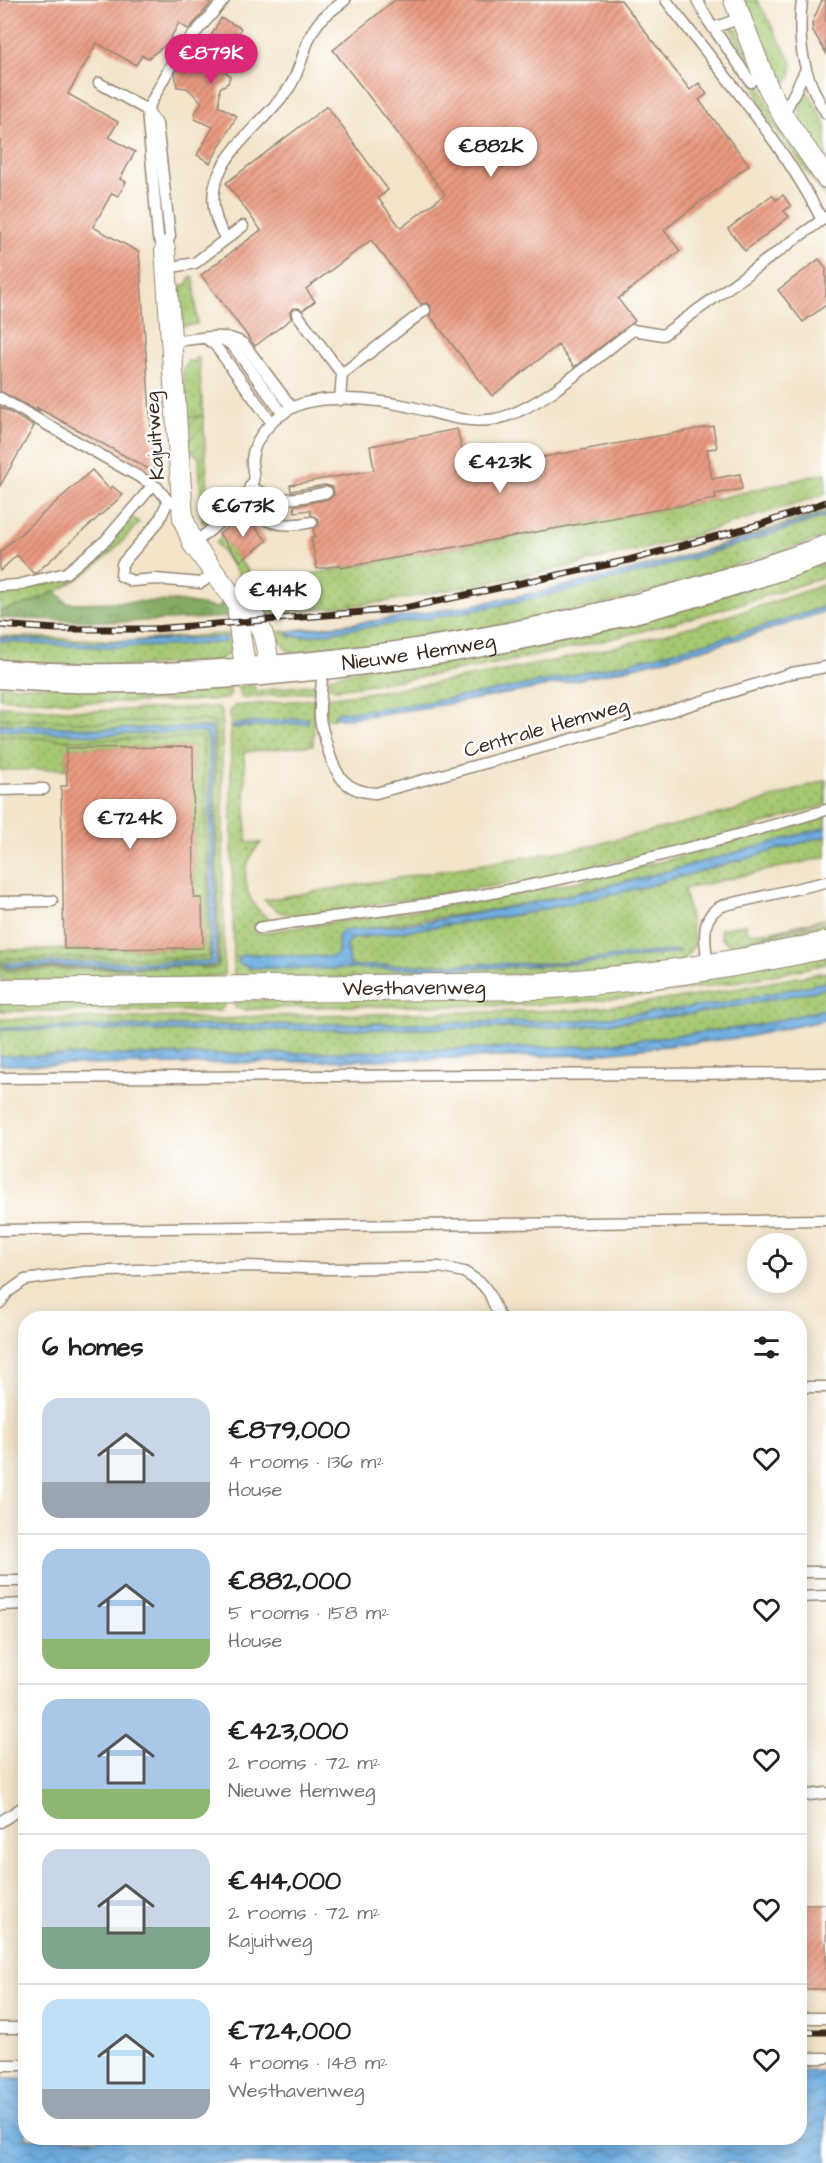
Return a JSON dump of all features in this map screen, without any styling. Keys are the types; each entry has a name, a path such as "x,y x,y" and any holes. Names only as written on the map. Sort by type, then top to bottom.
{"main road":[{"name":"Nieuwe Hemweg","path":"0,674 122,679 258,672 415,654 545,630 708,589 826,550"}],"street":[{"path":"738,9 767,85 783,116 826,178"},
{"name":"Kajuitweg","path":"165,258 171,342 175,502 193,544 238,604 248,608 266,639 258,672"},
{"name":"Westhavenweg","path":"0,992 538,986 612,982 708,969 826,945"}],"lane":[{"path":"224,0 177,54 147,110 158,237 165,258 195,263 243,225"},
{"path":"226,239 216,222 213,193 217,177 246,135 288,89 319,21 345,0"},
{"path":"193,544 215,528 239,501 253,481 252,458 262,435 287,411 318,400 340,400 401,405 470,421 509,415 536,402 633,330 663,335 824,219 808,191 666,0"},
{"path":"697,0 713,28 751,82"},
{"path":"802,0 800,43 805,71 826,113"},
{"path":"713,28 738,9"},
{"path":"783,116 805,71"},
{"path":"99,83 147,110"},
{"path":"342,374 425,310"},
{"path":"297,314 342,374 340,400"},
{"path":"171,342 231,337 244,344 287,411"},
{"path":"212,338 272,423"},
{"path":"0,398 153,485 175,502 122,564 121,576 132,581 155,579 201,583 215,573"},
{"path":"0,586 16,585 66,573 106,540 153,485"},
{"path":"249,486 266,496 277,499 327,492"},
{"path":"239,501 273,524 293,526 312,522"},
{"name":"Centrale Hemweg","path":"322,666 323,688 320,720 331,762 340,779 356,790 376,793 633,723 792,673 826,668"},
{"path":"0,790 44,789"},
{"path":"259,928 473,897 550,882 664,856 826,810"},
{"path":"708,969 705,929 713,911 725,904 826,882"},
{"path":"0,902 52,901"},
{"path":"0,1078 826,1073"},
{"path":"0,1230 826,1220"},
{"path":"0,1303 8,1292 25,1280 84,1272 246,1266 329,1269 439,1267 465,1272 482,1284 497,1311"},
{"path":"807,1387 826,1387"},
{"path":"807,1572 826,1572"},
{"path":"0,1581 18,1581"},
{"path":"807,1597 826,1596"},
{"path":"0,1605 18,1604"},
{"path":"807,1795 826,1793"},
{"path":"0,1822 18,1810"},
{"path":"807,2018 826,2018"},
{"path":"0,2028 18,2028"},
{"path":"807,2058 826,2058"},
{"path":"0,2065 18,2065"}],"green space":[{"path":"743,0 757,0 792,63 791,75 785,84 774,84"},
{"path":"731,27 738,29 775,122 826,190 825,196 767,118"},
{"path":"807,90 826,125 826,165 808,138 800,120 802,101"},
{"path":"194,277 197,324 184,326 178,312 178,294 182,286 187,285 189,278"},
{"path":"195,358 199,358 203,416 186,417 183,369 188,361 194,361"},
{"path":"203,416 210,522 202,523 199,458 188,447 186,417"},
{"path":"826,473 826,494 682,539 559,569 384,602 259,615 248,601 246,584 216,543 221,536 258,584 716,499"},
{"path":"826,509 826,513 694,554 635,569 723,544"},
{"path":"826,516 826,537 623,600 439,638 298,655 287,650 273,633 386,620 291,631 288,635 290,637 427,618 561,592 694,558"},
{"path":"132,517 139,522 126,537 95,566 77,579 39,600 0,611 0,591 23,590 45,582 48,585 60,579 83,565 105,547"},
{"path":"826,563 826,576 766,596 645,630 522,659 398,680 335,689 330,687 329,677"},
{"path":"826,584 826,606 646,660 521,687 397,707 336,713 336,718 325,719 325,698 452,680 578,655 703,623"},
{"path":"56,591 67,603 176,601 219,608 223,600 233,617 124,622 0,618 0,611 29,603"},
{"path":"491,602 428,614 405,617 458,608"},
{"path":"235,633 232,651 218,661 114,667 0,662 0,636 128,641"},
{"path":"316,684 317,691 242,698 237,686 254,686 255,691"},
{"path":"0,686 230,688 230,696 226,699 170,701 57,701 0,698"},
{"path":"315,699 313,745 244,752 247,842 261,843 248,863 246,885 255,905 272,921 253,925 255,934 455,904 575,882 701,851 826,815 826,827 588,890 508,907 401,922 359,931 338,937 338,953 333,957 247,954 250,968 549,966 680,952 679,950 552,963 350,966 347,945 351,939 522,914 644,887 826,836 826,857 684,889 695,944 681,964 621,972 282,979 234,976 230,711 234,706"},
{"path":"0,706 87,711 218,707 222,712 224,975 183,980 3,981 0,979 0,950 203,948 202,899 194,898 192,747 67,748 66,769 0,770 0,735 71,740 203,737 210,957 6,959 1,965 7,971 196,966 211,969 219,966 215,723 203,720 99,723 0,718"},
{"path":"0,718 99,723 203,720 215,723 219,967 211,969 196,966 214,966 218,962 212,727 118,729 0,724"},
{"path":"0,730 97,735 201,732 207,734 211,961 6,963 6,967 188,966 3,969 2,962 6,959 209,957 203,737 71,740 0,735"},
{"path":"826,780 826,805 734,833 549,877 302,916 279,912 264,900 586,847 736,810"},
{"path":"826,919 739,942 826,923 826,936 744,954 722,939 720,929 746,924 746,931 749,933 772,931"},
{"path":"826,954 826,964 789,972 714,986 601,1000 490,1006 314,1007 244,1010 235,1008 234,1002"},
{"path":"826,972 826,982 765,997 670,1012 576,1021 0,1028 0,1019 185,1017 214,1020 262,1016 577,1010 690,997"},
{"path":"826,988 826,1009 753,1026 590,1046 251,1054 0,1056 0,1030 204,1031 574,1027 700,1013"},
{"path":"0,1001 224,1002 225,1004 220,1011 0,1011"}],"water":[{"path":"826,513 826,516 708,554 529,600 407,622 307,636 288,635 291,631 427,613 562,587 694,554"},
{"path":"826,606 826,611 767,630 647,664 587,678 404,711 342,719 335,717 336,713 417,704 576,674 719,639"},
{"path":"227,637 226,642 141,647 56,646 0,641 0,638 93,643"},
{"path":"308,718 308,723 231,728 236,724"},
{"path":"0,724 103,729 212,727 216,965 5,967 5,963 211,961 209,748 207,734 201,732 97,735 0,730"},
{"path":"826,827 826,836 644,887 522,914 351,939 347,945 350,966 552,963 679,950 680,952 627,959 519,967 250,968 238,963 239,956 247,954 333,957 338,953 338,937 341,931 464,915 586,891 707,861"},
{"path":"826,982 826,988 820,990 700,1013 574,1027 204,1031 0,1030 0,1028 576,1021 719,1004"},
{"path":"826,1009 826,1020 746,1037 588,1055 191,1064 0,1065 0,1056 251,1054 590,1046 753,1026"},
{"path":"807,2071 826,2071 826,2163 0,2163 0,2078 18,2078 18,2145 807,2145"}],"building":[{"path":"0,0 205,0 211,3 191,27 188,29 179,23 167,44 148,58 142,55 136,65 97,43 68,94 118,122 109,137 135,152 120,179 126,182 118,196 112,193 93,227 139,252 154,472 36,407 40,412 0,391"},
{"path":"395,0 621,0 690,90 699,83 707,94 699,100 749,165 664,230 680,251 618,299 635,321 574,367 558,345 492,396 430,316 431,306 427,303 421,304 371,240 306,289 315,301 303,310 293,308 290,312 291,319 255,346 201,275 261,230 226,183 327,106 388,190 378,198 401,228 445,194 333,50"},
{"path":"822,0 826,0 826,53 813,31 812,23"},
{"path":"221,18 241,28 239,32 244,43 232,45 220,67 230,76 228,83 220,88 219,106 237,116 210,163 197,155 213,127 195,119 195,113 202,102 187,88 177,87 175,73 184,58 221,46 209,40"},
{"path":"772,195 776,200 783,195 791,206 784,211 789,217 745,251 728,229"},
{"path":"819,259 826,268 826,305 803,322 778,290"},
{"path":"0,407 34,426 0,486"},
{"path":"713,426 717,448 707,449 712,479 740,474 742,489 715,494 716,499 341,568 340,565 317,569 311,537 315,537 313,529 319,525 319,520 311,515 310,510 295,512 294,506 329,499 334,495 333,487 325,485 291,491 290,485 374,470 370,446 457,429 467,471"},
{"path":"92,470 109,489 112,486 123,495 36,573 33,573 17,555 0,571 0,552"},
{"path":"244,515 267,541 240,561 219,534"},
{"path":"193,747 194,898 202,898 203,948 64,949 61,786 67,786 66,748"},
{"path":"807,1904 826,1904 826,1989 807,1989"}],"railway":[{"path":"0,625 56,629 154,629 400,609 629,560 762,524 826,502"},
{"path":"807,2032 826,2032"}]}
